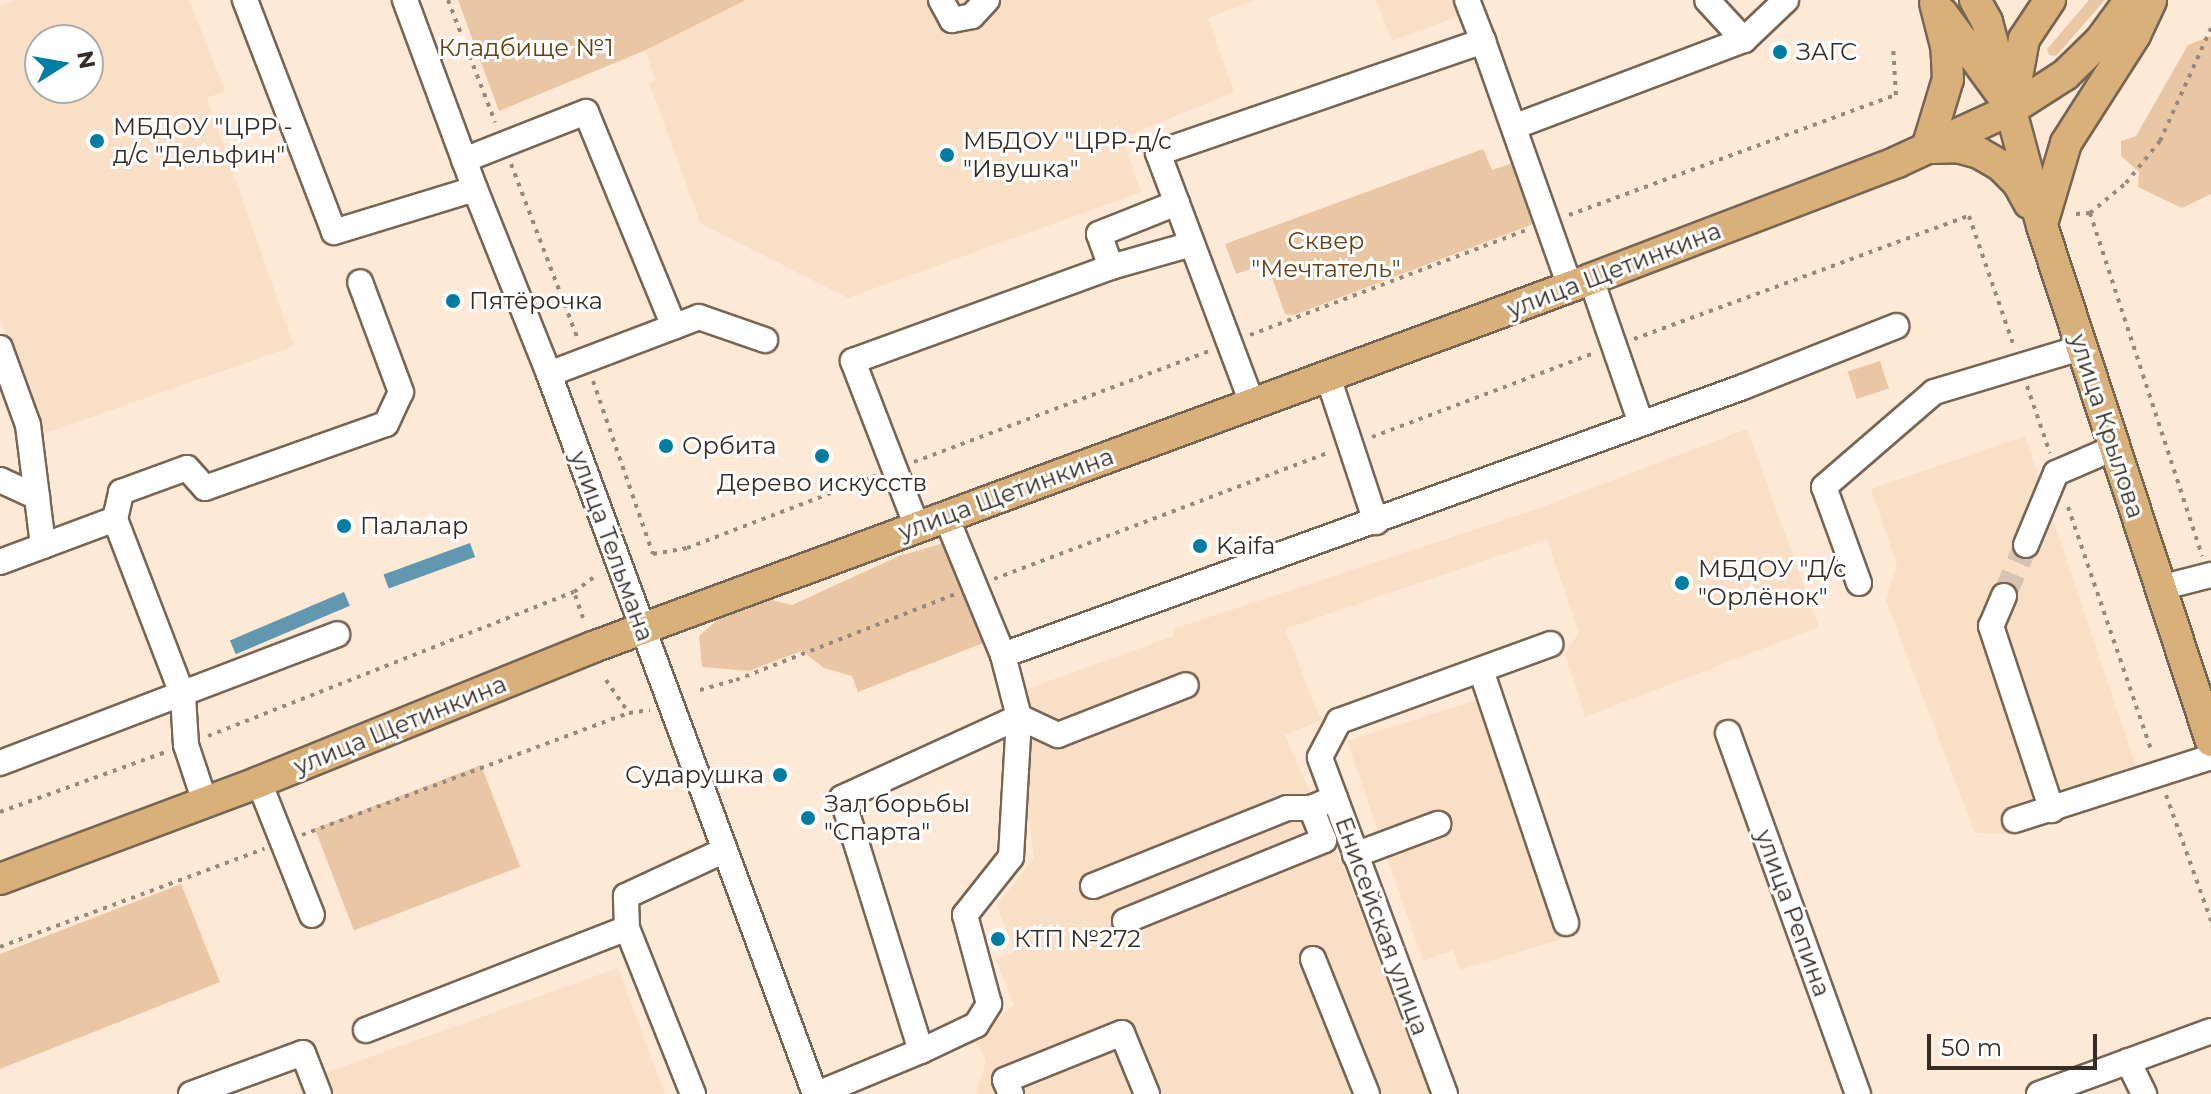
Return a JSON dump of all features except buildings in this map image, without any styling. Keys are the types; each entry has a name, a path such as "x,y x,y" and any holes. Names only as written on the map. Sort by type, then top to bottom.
{"main road":[{"name":"улица Крылова","path":"1975,0 1987,22 2042,226 2211,741"},
{"path":"2012,109 2024,39 2050,0"},
{"name":"улица Щетинкина","path":"0,879 259,782 643,629 1327,374 1581,283 1927,148 2012,109 2065,75 2100,41 2130,0"},
{"path":"2042,226 2066,143 2135,35 2151,0"},
{"name":"улица Крылова","path":"1934,2 2012,109"},
{"path":"1934,2 1946,46 1948,79 1927,148 1957,147 1979,153 2000,165 2018,183 2042,226"}],"street":[{"path":"245,0 334,232 475,189"},
{"name":"улица Тельмана","path":"405,0 475,189 549,374 816,1094"},
{"path":"941,0 952,20 972,16 987,0"},
{"path":"1467,0 1549,222 1615,346 1641,423"},
{"path":"1707,0 1744,40"},
{"path":"1516,126 1744,40 1786,0"},
{"path":"1252,403 1158,153 1483,41"},
{"path":"464,160 586,112 674,327"},
{"path":"1111,267 1099,234 1177,203"},
{"path":"917,527 853,361 1111,267 1192,244"},
{"path":"205,802 186,745 183,696 115,519 121,492 187,468 205,488 386,424 401,392 360,282"},
{"path":"549,374 699,317 765,340"},
{"path":"1003,655 1743,387 1896,326"},
{"path":"0,348 28,425 43,546"},
{"path":"1859,583 1824,487 1934,392 2081,348"},
{"path":"1327,374 1376,522"},
{"path":"2026,545 2056,473 2114,448"},
{"path":"0,480 37,497"},
{"path":"816,1094 976,1025 989,1004 965,915 1011,857 1019,717 1003,655 946,517"},
{"path":"0,562 115,519"},
{"path":"2160,588 2210,576"},
{"path":"2004,596 1991,626 2052,810"},
{"path":"0,763 183,696 337,634"},
{"path":"1550,644 1481,670 1566,923"},
{"name":"Енисейская улица","path":"1445,1094 1320,757 1339,721 1481,670"},
{"path":"921,1051 842,798 1019,717 1058,735 1186,685"},
{"name":"улица Репина","path":"1728,733 1858,1094"},
{"path":"2015,820 2211,757"},
{"path":"259,782 312,915"},
{"path":"1093,886 1287,808 1311,808 1335,798"},
{"path":"1125,921 1324,840 1311,808"},
{"path":"1355,855 1438,824"},
{"path":"693,1094 627,928 626,896 725,850"},
{"path":"366,1030 627,928"},
{"path":"1313,959 1367,1094"},
{"path":"2039,1094 2211,1031"},
{"path":"1011,1094 1005,1080 1122,1033 1147,1094"},
{"path":"191,1094 303,1053 319,1094"},
{"path":"2128,1061 2144,1094"}],"path":[{"path":"448,0 586,361 653,554 687,548 1549,222 1896,95 1893,46"},
{"path":"2076,214 2090,213 2126,183 2160,141 2211,28"},
{"path":"2090,213 2210,576"},
{"path":"700,690 736,680 974,586 1969,216 2211,921"},
{"path":"0,812 186,745 574,592 595,576"},
{"path":"574,592 583,618"},
{"path":"606,680 629,713"},
{"path":"0,947 629,713 650,710"}],"shaded area":[{"path":"15,0 189,0 225,91 207,98 294,346 43,434 0,317 0,6"},
{"path":"746,0 1255,0 1208,18 1234,92 1122,138 1141,192 848,298 701,224 649,83 655,80 646,50"},
{"path":"1376,0 1455,0 1461,15 1392,41"},
{"path":"1747,429 1819,627 1585,717 1565,653 1579,633 1547,539 1285,629 1321,720 1285,735 1344,869 1431,1094 976,1094 986,1061 974,1038 1014,1005 996,960 1014,952 997,905 1034,858 1025,790 1027,689 1174,636 1173,629 1537,509"},
{"path":"2025,436 2144,790 2007,834 1975,833 1886,601 1897,565 1871,489"},
{"path":"1483,698 1561,939 1460,970 1453,950 1423,961 1347,741"},
{"path":"618,968 665,1094 301,1094 297,1083"}],"green space":[{"name":"Кладбище №1","path":"458,0 746,0 646,50 499,111"},
{"path":"2089,0 2105,0 2056,56 2049,55 2047,49"},
{"path":"2211,36 2211,194 2182,208 2138,187 2139,172 2121,156 2121,141 2136,136 2188,45"},
{"name":"Сквер \"Мечтатель\"","path":"1483,149 1492,170 1519,161 1541,221 1294,315 1285,314 1267,263 1236,274 1225,244"},
{"path":"1880,361 1889,389 1857,399 1848,372"},
{"path":"954,540 979,567 997,607 999,630 991,640 858,692 852,676 824,668 802,651 749,671 702,667 699,636 739,601 763,598 792,605 899,556"},
{"path":"481,765 520,867 354,931 315,829"},
{"path":"181,884 220,982 0,1069 0,954"}],"water":[{"path":"470,543 475,557 389,589 384,574"},
{"path":"344,592 350,606 236,654 230,640"}],"tunnel":[{"path":"2004,596 2026,545"}],"place":[{"name":"ЗАГС","path":"1780,52"},
{"name":"МБДОУ \"ЦРР - д/с \"Дельфин\"","path":"97,141"},
{"name":"МБДОУ \"ЦРР-д/с \"Ивушка\"","path":"947,155"},
{"name":"Пятёрочка","path":"453,301"},
{"name":"Орбита","path":"666,446"},
{"name":"Дерево искусств","path":"822,456"},
{"name":"Палалар","path":"344,526"},
{"name":"Kaifa","path":"1200,546"},
{"name":"МБДОУ \"Д/с \"Орлёнок\"","path":"1682,583"},
{"name":"Сударушка","path":"780,775"},
{"name":"Зал борьбы \"Спарта\"","path":"808,818"},
{"name":"КТП №272","path":"998,939"}]}
